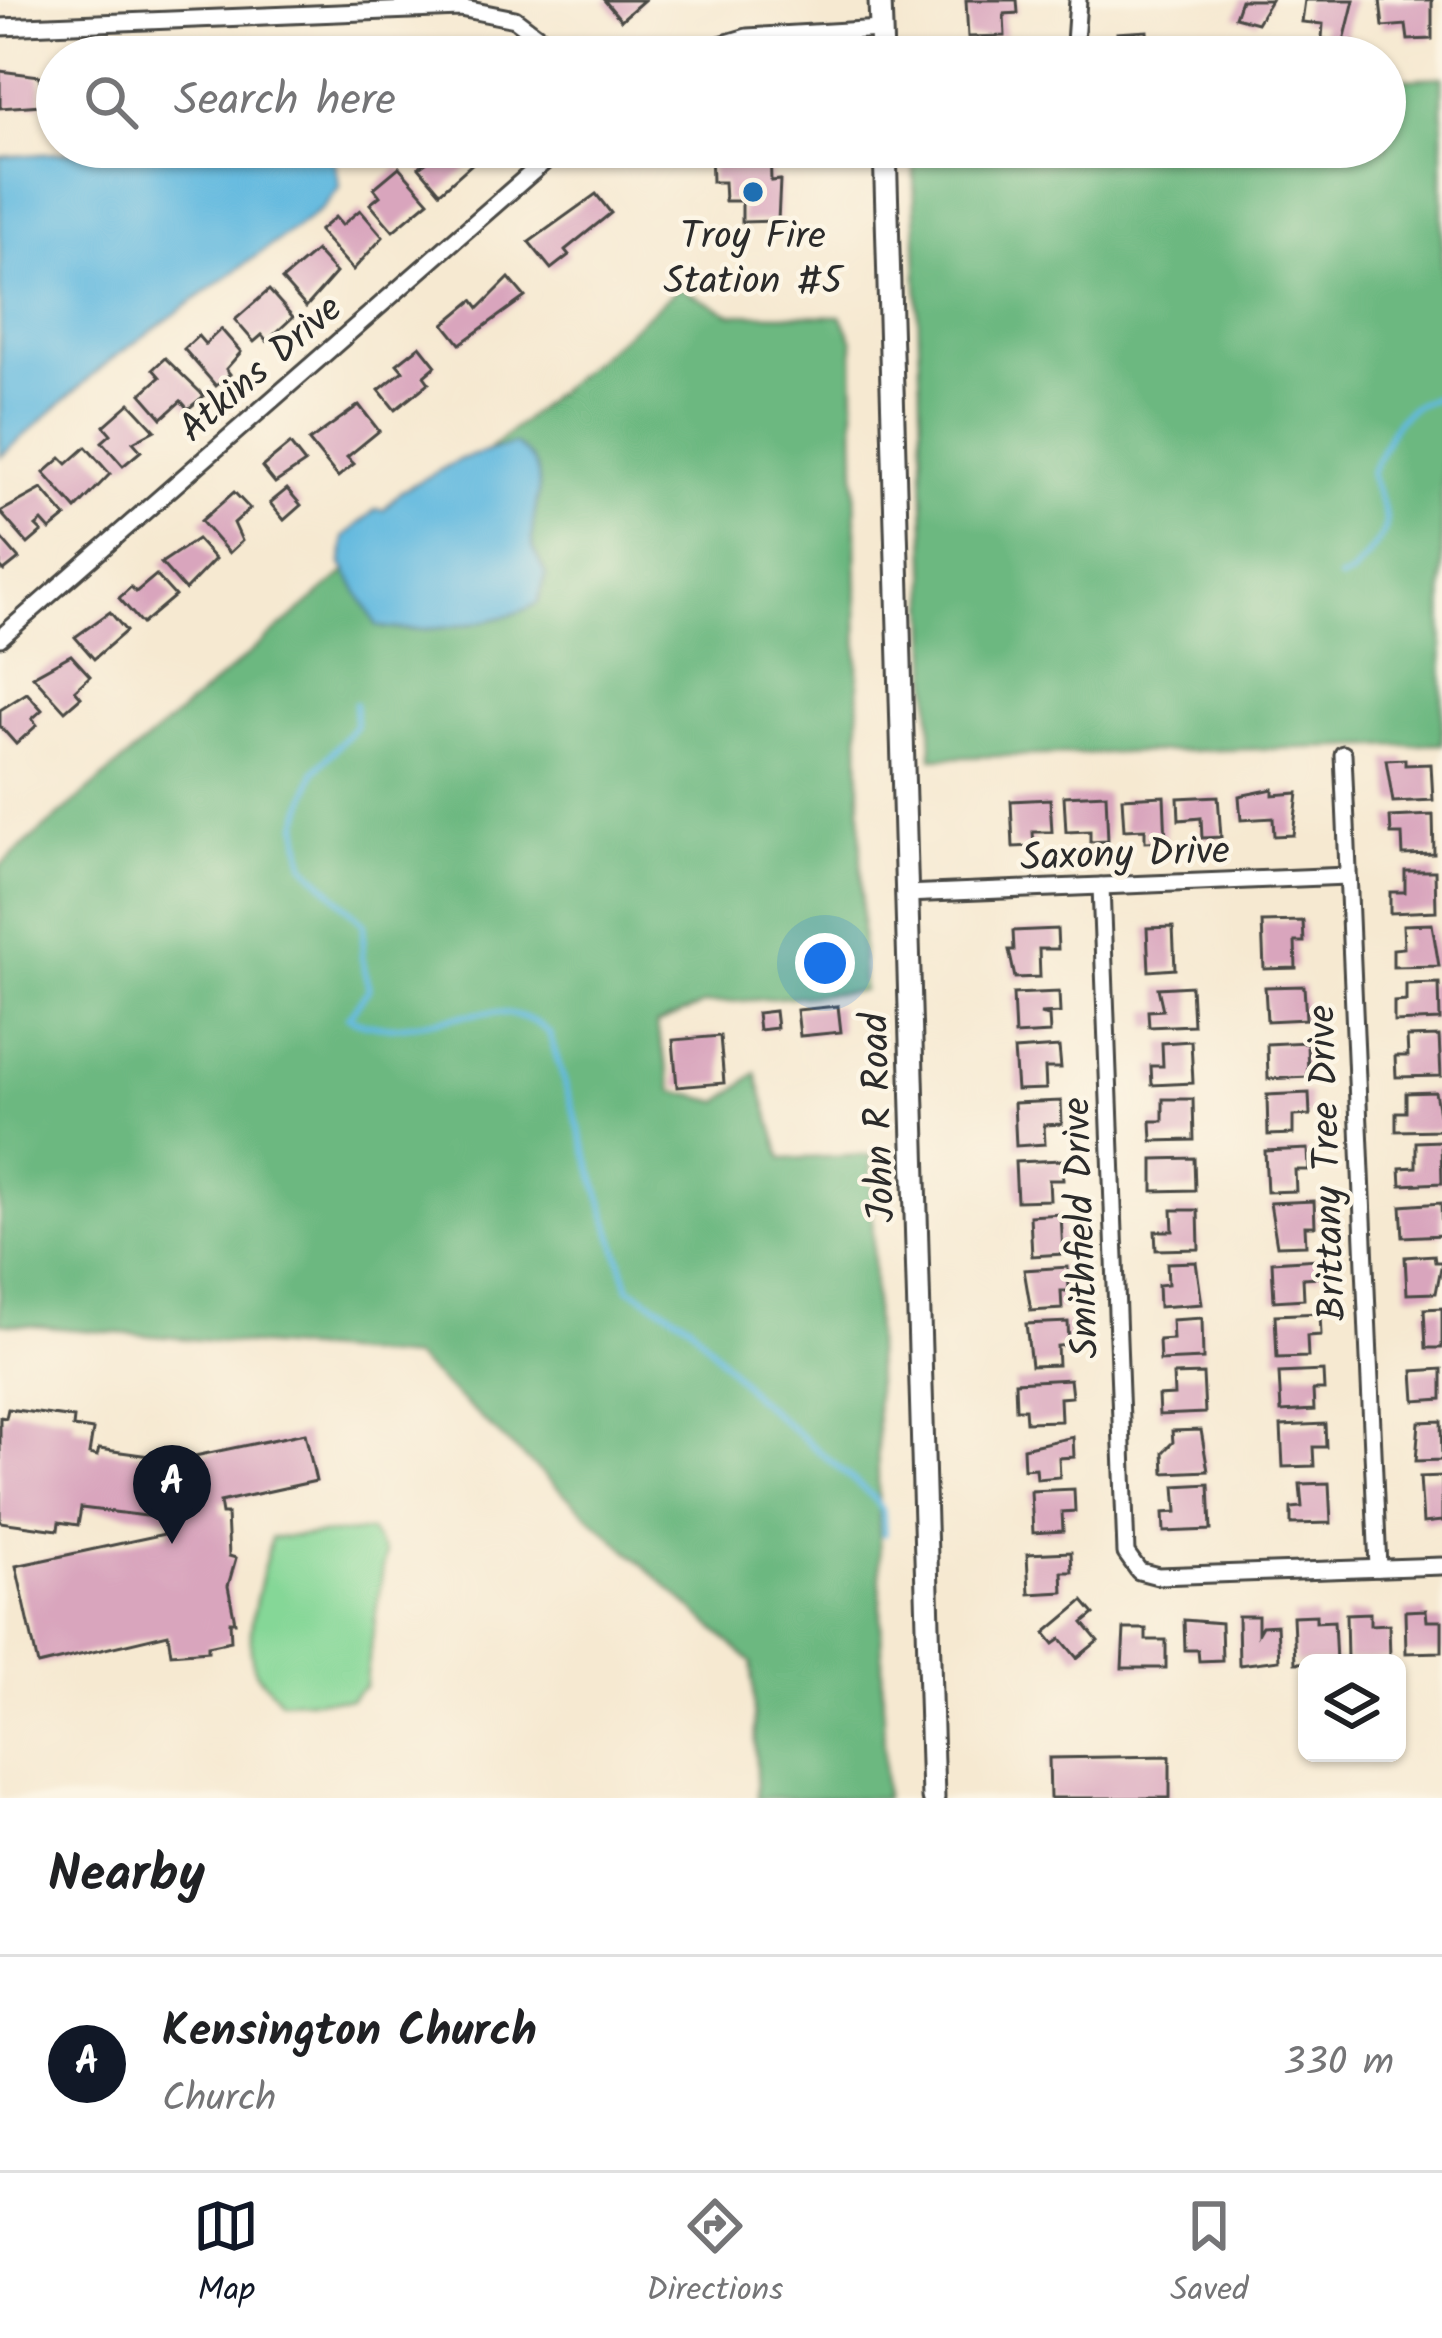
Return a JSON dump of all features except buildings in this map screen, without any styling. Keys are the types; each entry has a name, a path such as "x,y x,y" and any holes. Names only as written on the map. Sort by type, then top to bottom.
{"main road":[{"path":"880,0 881,36"},
{"name":"John R Road","path":"886,168 933,1798"}],"street":[{"path":"1075,36 1078,0"},
{"path":"0,28 460,8 515,19 537,36"},
{"path":"777,36 881,29"},
{"name":"Atkins Drive","path":"0,638 537,168"},
{"name":"Brittany Tree Drive","path":"1343,754 1378,1568"},
{"name":"Saxony Drive","path":"905,894 1347,876"},
{"name":"Smithfield Drive","path":"1101,886 1122,1531 1132,1566 1158,1576 1378,1568"},
{"path":"1378,1568 1442,1566"}],"green space":[{"path":"1442,77 1442,744 932,758 914,168 1406,168 1406,79"},
{"path":"679,288 731,314 841,316 853,341 863,991 705,1004 656,1024 673,1091 720,1102 756,1073 782,1159 871,1155 885,1798 757,1798 752,1663 414,1358 0,1323 0,866"},
{"path":"370,1531 385,1553 365,1686 350,1699 281,1701 256,1671 251,1642 271,1538"}],"water":[{"path":"36,154 36,168 336,168 340,186 322,209 109,361 0,457 0,157"},
{"path":"514,444 535,464 538,475 532,539 546,575 538,603 459,626 377,626 342,564 344,537 376,509 384,510 400,492 461,459"}],"waterway":[{"path":"1340,579 1355,571 1385,528 1371,473 1390,433 1414,407 1442,397"},
{"path":"355,704 356,726 314,772 298,824 304,864 364,924 362,958 369,989 348,1017 372,1025 398,1026 502,1013 527,1018 549,1033 629,1288 689,1323 757,1399 872,1496 883,1512 884,1534"}],"place":[{"name":"Troy Fire Station #5","path":"753,192"},
{"name":"Kensington Church","path":"172,1544"}]}
